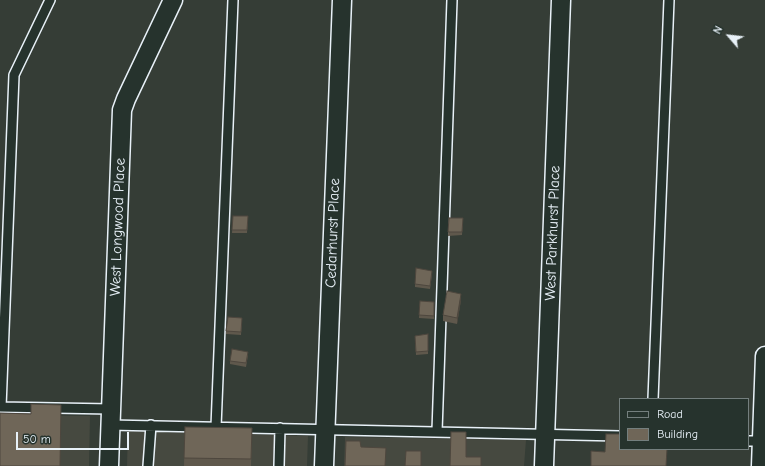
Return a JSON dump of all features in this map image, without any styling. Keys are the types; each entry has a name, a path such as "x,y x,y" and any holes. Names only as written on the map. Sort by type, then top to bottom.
{"street":[{"name":"West Longwood Place","path":"109,466 122,110 173,0"},
{"name":"Cedarhurst Place","path":"324,466 342,0"},
{"name":"West Parkhurst Place","path":"544,466 561,0"},
{"path":"761,466 758,441 765,356"}],"lane":[{"path":"50,0 14,75 1,407 110,417 151,425 619,436"},
{"path":"216,427 233,0"},
{"path":"436,432 452,0"},
{"path":"653,398 669,0"},
{"path":"148,466 151,425"},
{"path":"279,466 280,428"}],"shaded area":[{"path":"0,415 90,416 89,466 0,466"},
{"path":"128,431 308,436 307,466 127,466"},
{"path":"345,437 526,440 524,466 344,466"}],"building":[{"path":"233,216 248,216 247,230 232,230"},
{"path":"449,218 463,218 462,232 448,232"},
{"path":"416,268 432,271 430,286 415,284"},
{"path":"447,291 461,294 457,318 443,315"},
{"path":"420,301 434,302 434,316 419,315"},
{"path":"228,317 242,318 241,332 226,331"},
{"path":"428,334 428,351 416,352 415,336"},
{"path":"232,349 248,352 246,363 230,361"},
{"path":"31,404 61,405 60,466 0,466 0,413 31,414"},
{"path":"185,427 252,428 251,459 184,458"},
{"path":"451,432 466,432 466,457 481,457 481,466 450,466"},
{"path":"606,434 619,434 619,450 667,450 666,466 591,466 591,451 605,452"},
{"path":"346,441 360,441 361,447 386,448 385,466 345,466"},
{"path":"406,451 421,451 421,466 405,466"}]}
